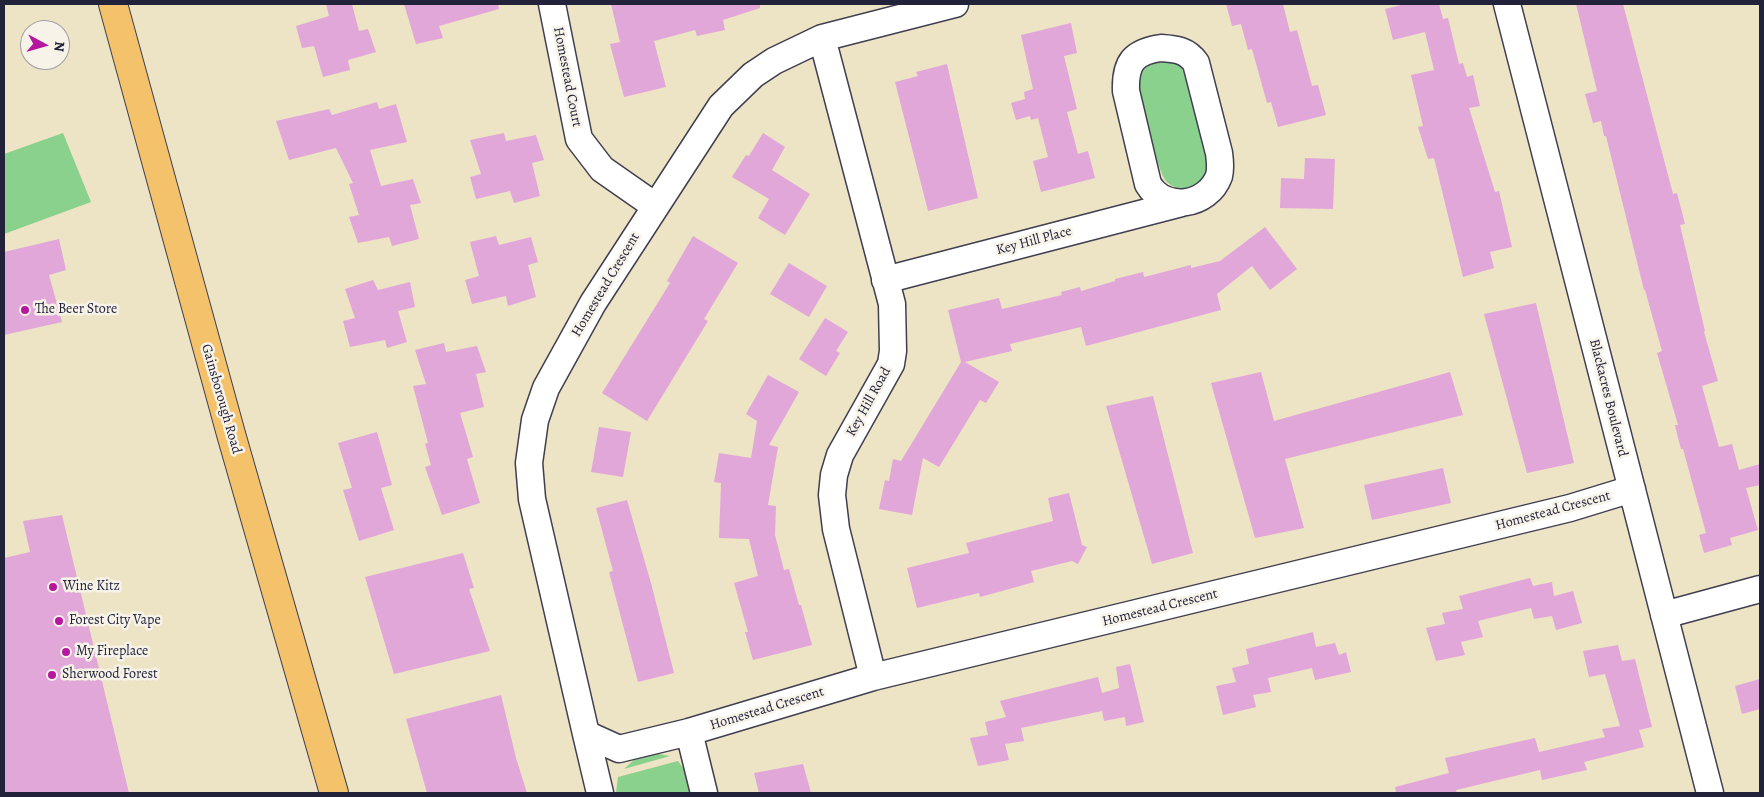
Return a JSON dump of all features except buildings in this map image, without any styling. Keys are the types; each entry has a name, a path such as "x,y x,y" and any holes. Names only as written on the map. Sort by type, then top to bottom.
{"main road":[{"name":"Gainsborough Road","path":"113,4 226,415 334,793"}],"street":[{"name":"Homestead Court","path":"552,4 579,139 602,170 655,206"},
{"name":"Homestead Crescent","path":"600,793 532,499 529,463 535,420 546,388 593,303 721,106 753,75 774,61 822,38 955,4"},
{"name":"Blackacres Boulevard","path":"1506,4 1710,793"},
{"name":"Key Hill Road","path":"822,38 892,304 893,351 890,364 840,455 834,475 832,495 836,529 873,677"},
{"name":"Key Hill Place","path":"885,280 1194,200 1204,194 1213,185 1218,176 1220,165 1219,152 1196,62 1190,55 1181,50 1150,49 1141,53 1128,67 1125,77 1126,91 1148,184 1153,192 1161,198 1172,203 1183,202"},
{"name":"Homestead Crescent","path":"586,734 619,749 689,732 873,677 1570,508 1632,489"},
{"path":"1664,615 1760,589"},
{"path":"689,732 704,793"}],"green space":[{"path":"1155,60 1178,64 1188,76 1209,161 1205,179 1186,188 1172,186 1163,176 1155,153 1139,89 1142,72"},
{"path":"63,133 91,202 4,234 4,154"},
{"path":"653,753 670,756 624,769 635,759"},
{"path":"678,761 687,773 694,793 616,793 618,777"}],"place":[{"name":"The Beer Store","path":"25,310"},
{"name":"Wine Kitz","path":"53,587"},
{"name":"Forest City Vape","path":"59,621"},
{"name":"My Fireplace","path":"66,652"},
{"name":"Sherwood Forest","path":"52,675"}]}
